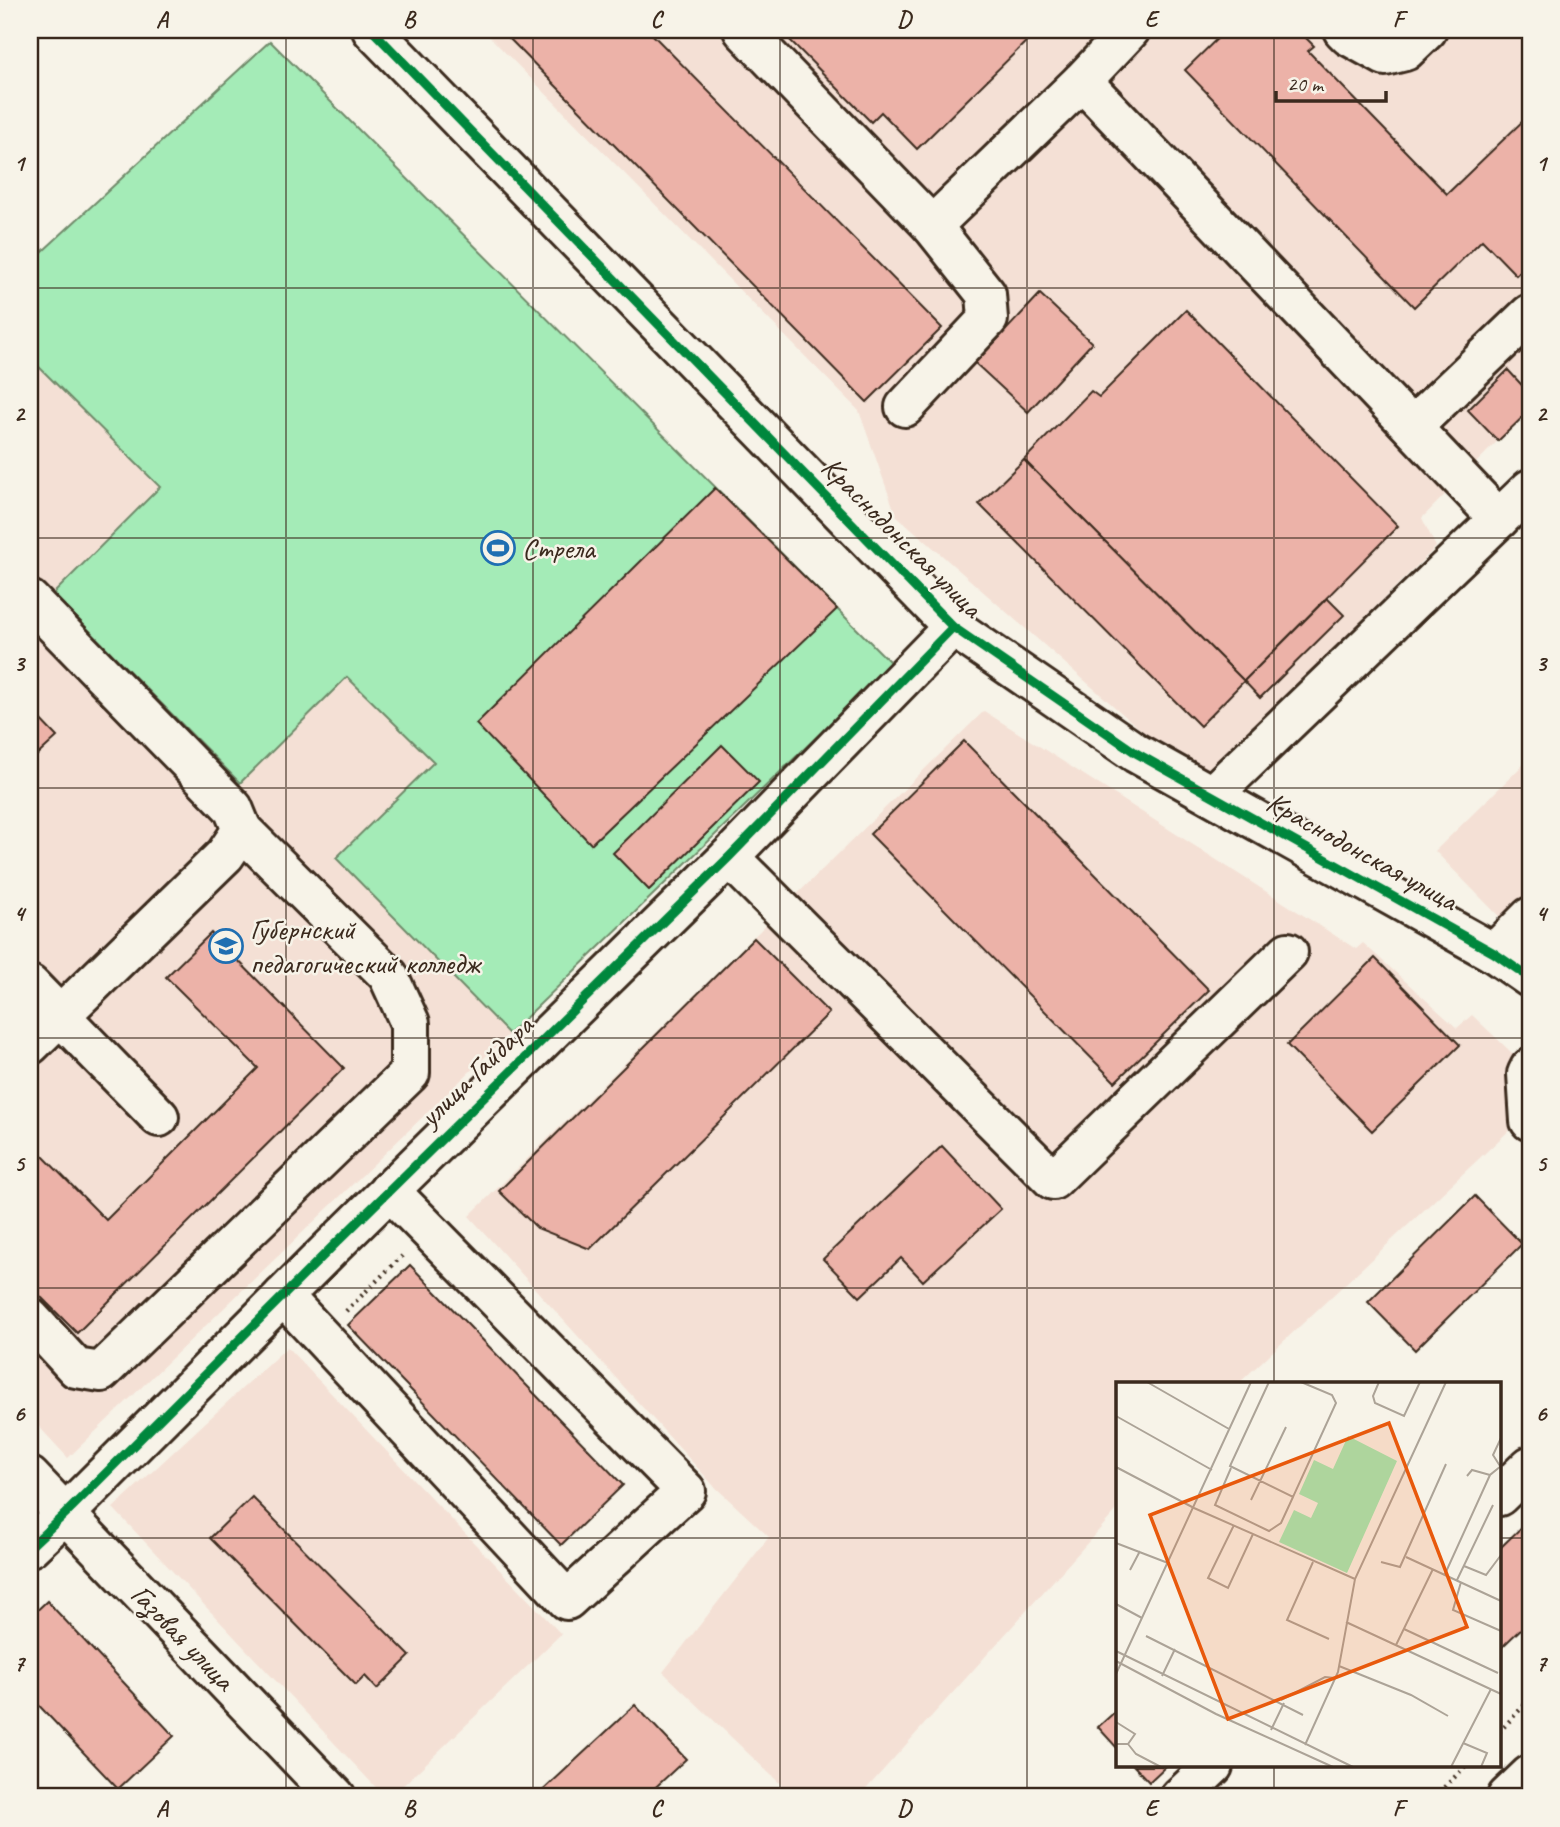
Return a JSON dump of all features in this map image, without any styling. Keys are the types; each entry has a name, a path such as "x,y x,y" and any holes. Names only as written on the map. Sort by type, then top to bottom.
{"street":[{"name":"Краснодонская улица","path":"372,30 953,627 1136,753 1494,953 1530,978"},
{"path":"743,30 932,226 986,294 988,318 905,407"},
{"path":"932,226 1082,81 1130,30"},
{"path":"1343,30 1385,56 1405,51 1427,30"},
{"path":"1082,81 1499,519"},
{"path":"1412,427 1530,314"},
{"path":"1212,795 1530,489"},
{"path":"30,600 233,808 242,830 388,975 410,1023 410,1073 101,1372 76,1368 30,1318"},
{"name":"улица Гайдара","path":"30,1547 389,1190 729,858 953,627"},
{"path":"30,1045 225,855 242,830"},
{"path":"729,858 1053,1180 1288,952"},
{"path":"1494,953 1530,917"},
{"path":"30,985 159,1117"},
{"path":"1530,1068 1527,1074 1530,1121"},
{"path":"283,1296 567,1600 685,1491 389,1190"},
{"path":"1500,1495 1530,1466"},
{"name":"Газовая улица","path":"30,1477 336,1797"},
{"path":"1180,1797 1211,1768"},
{"path":"1507,1797 1530,1775"}],"path":[{"path":"320,1336 428,1231"},
{"path":"1500,1730 1530,1699"},
{"path":"1434,1797 1464,1768"}],"shaded area":[{"path":"483,30 1530,30 1530,408 1422,518 1436,547 1199,781 896,515 859,411"},
{"name":"Губернский педагогический колледж","path":"30,358 434,762 336,859 509,1034 68,1458 30,1417"},
{"path":"984,711 1356,949 1363,943 1457,1028 1472,1015 1530,1070 1530,1111 1240,1382 1116,1382 1116,1511 859,1797 794,1797 663,1672 769,1537 713,1485 469,1216"},
{"path":"1530,758 1530,948 1435,851"},
{"path":"287,1347 561,1634 391,1797 385,1797 113,1508"}],"green space":[{"name":"Стрела","path":"270,41 892,664 509,1034 336,858 434,762 347,677 240,783 53,594 160,487 30,358 30,263"}],"building":[{"path":"501,30 648,30 942,328 867,402"},
{"path":"780,30 1038,30 917,149 881,112 871,122"},
{"path":"1226,30 1298,30 1314,46 1308,51 1447,194 1530,114 1530,262 1516,275 1482,240 1414,307 1185,70"},
{"path":"1040,294 1092,343 1028,412 975,363"},
{"path":"1186,310 1398,526 1244,681 1024,460 1091,391 1099,397"},
{"path":"1508,370 1530,394 1530,410 1498,441 1468,410"},
{"path":"1024,460 1244,681 1200,726 979,504"},
{"path":"715,488 837,609 591,844 476,724"},
{"path":"1327,598 1344,615 1260,698 1244,681"},
{"path":"34,713 57,737 34,758 30,754 30,717"},
{"path":"964,741 1209,990 1115,1082 870,834"},
{"path":"722,745 759,782 649,890 613,853"},
{"path":"211,933 344,1068 77,1333 30,1286 30,1143 106,1220 258,1068 166,977"},
{"path":"754,938 829,1013 590,1249 537,1228 499,1191"},
{"path":"1375,958 1460,1045 1372,1131 1287,1045"},
{"path":"942,1146 1001,1209 923,1281 901,1258 860,1297 823,1259"},
{"path":"1475,1196 1522,1244 1415,1350 1368,1302"},
{"path":"410,1265 623,1485 561,1545 348,1325"},
{"path":"252,1497 410,1656 377,1689 365,1676 356,1685 210,1538"},
{"path":"1530,1519 1530,1620 1500,1649 1500,1548"},
{"path":"47,1601 174,1736 118,1789 30,1696 30,1617"},
{"path":"635,1705 686,1759 645,1797 536,1797"},
{"path":"1116,1711 1116,1747 1098,1727"},
{"path":"1136,1768 1164,1768 1149,1782"}],"cycle path":[{"path":"372,30 953,627 1136,753 1494,953 1530,978"},
{"path":"30,1547 729,857 953,627"}],"place":[{"name":"Стрела","path":"498,548"},
{"name":"Губернский педагогический колледж","path":"226,946"}]}
